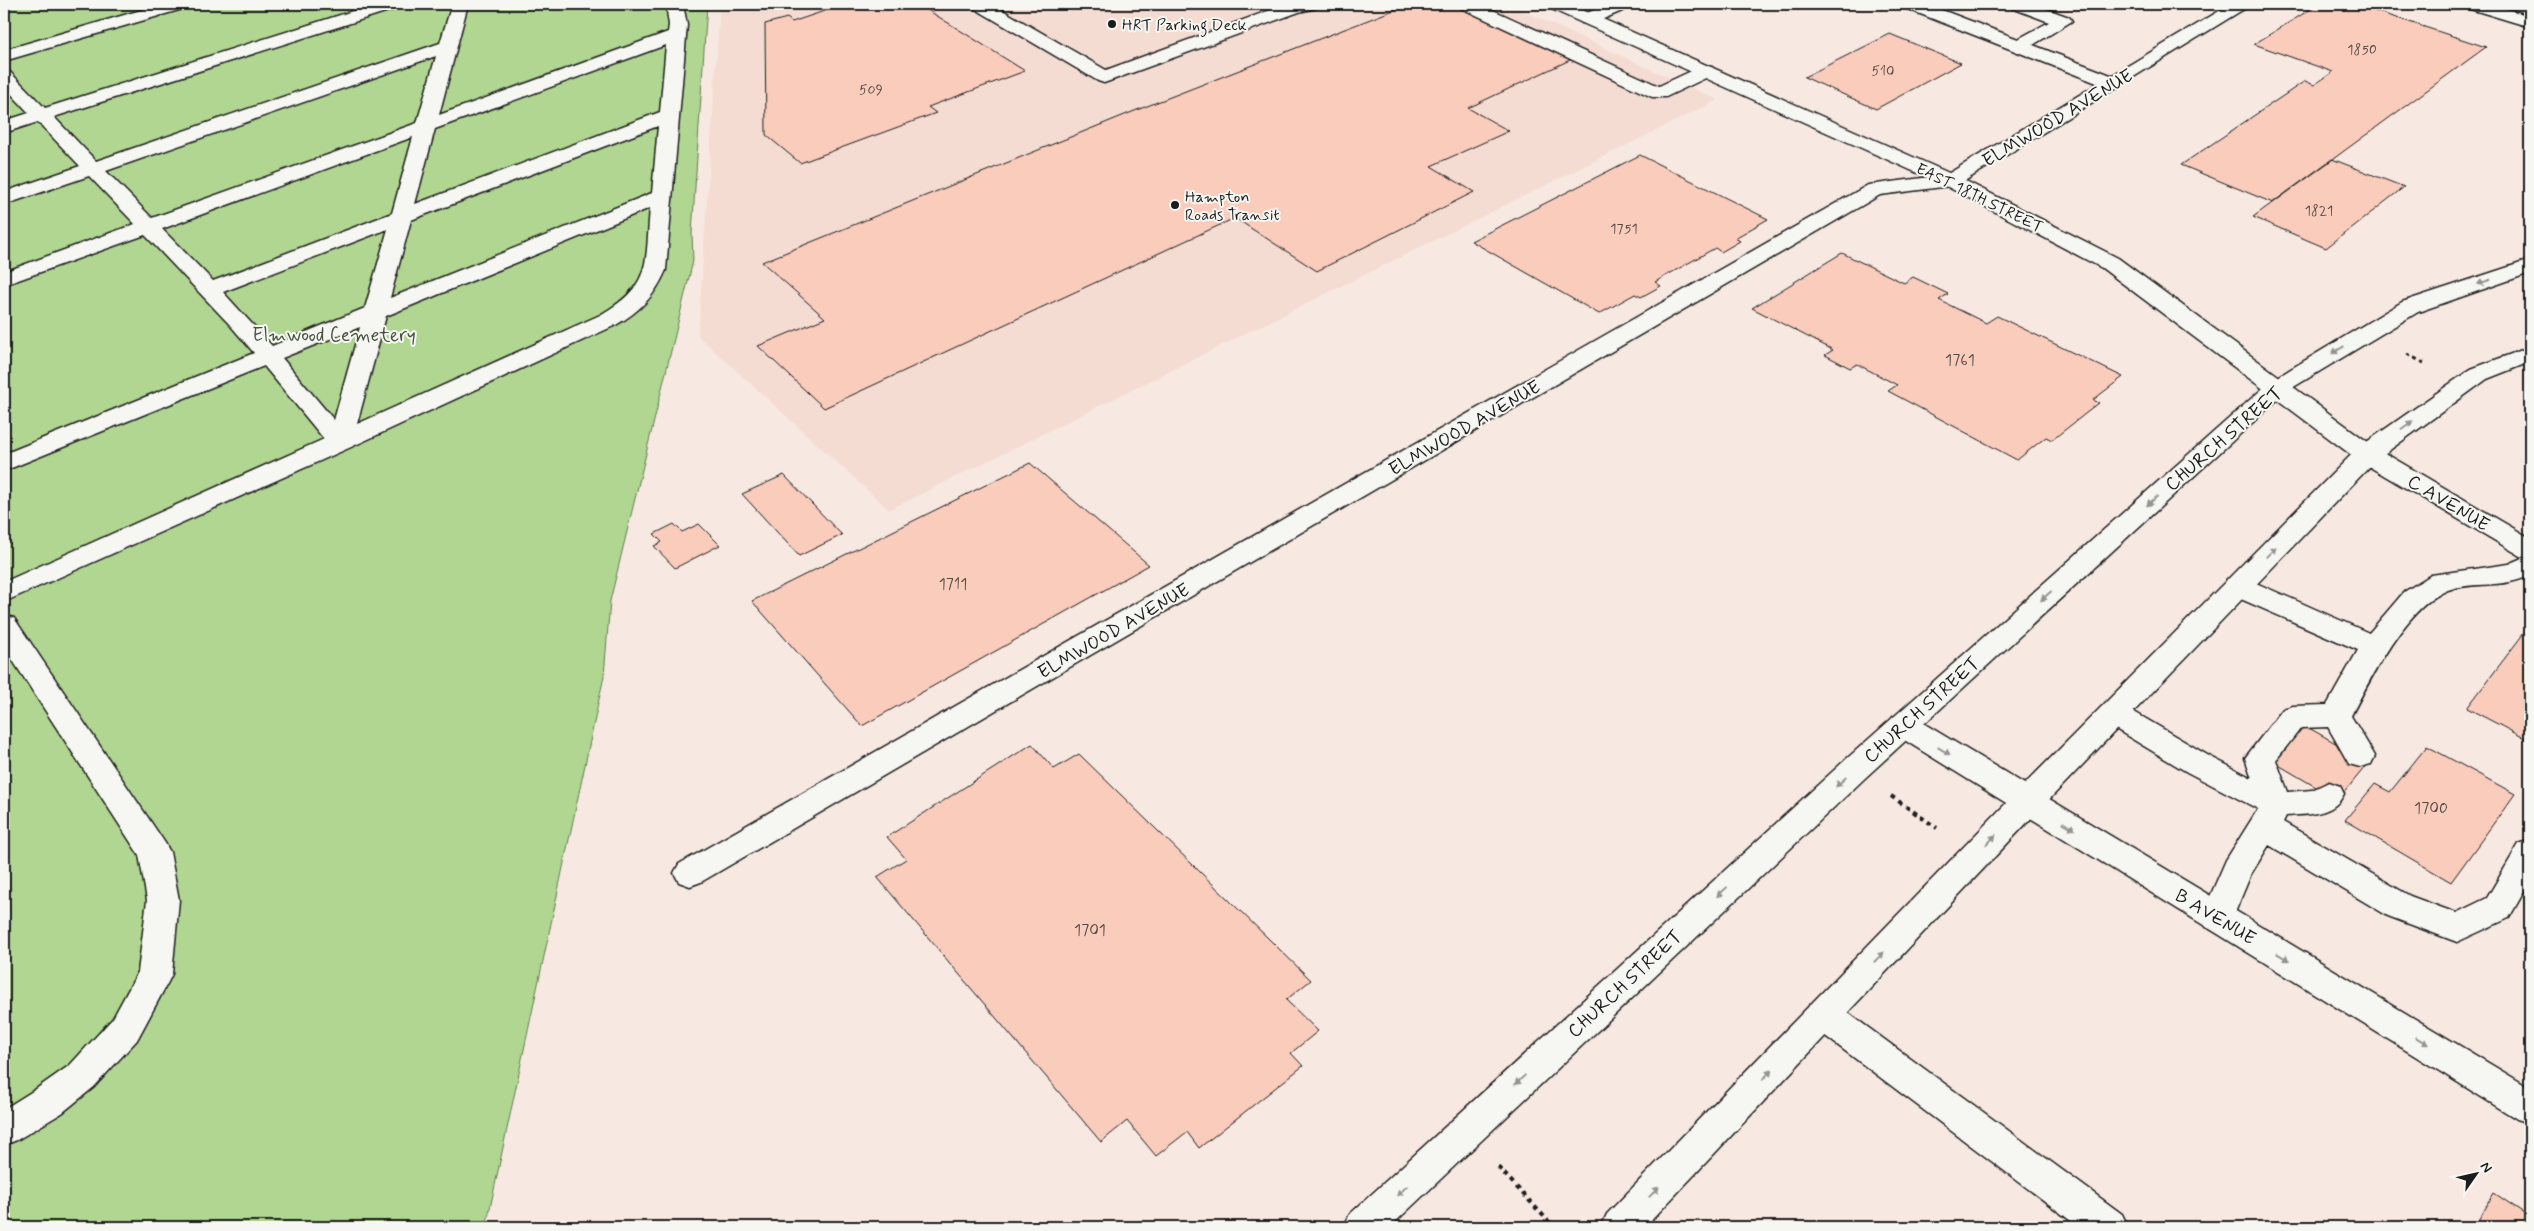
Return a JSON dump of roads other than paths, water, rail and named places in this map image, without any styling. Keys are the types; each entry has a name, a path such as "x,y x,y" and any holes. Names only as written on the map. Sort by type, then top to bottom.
{"street":[{"path":"4,56 180,4"},
{"path":"4,127 392,4"},
{"path":"340,443 460,4"},
{"path":"4,593 340,443 608,320 629,308 647,291 656,270 678,25 675,4"},
{"path":"980,4 1104,77 1294,8 1310,4"},
{"path":"1467,4 1658,93 1706,71"},
{"name":"EAST 18TH STREET","path":"1555,4 1951,181 2110,263 2279,386 2367,454"},
{"path":"1588,19 1623,4"},
{"path":"1911,4 2114,83"},
{"path":"2018,4 2063,21 2019,46"},
{"name":"ELMWOOD AVENUE","path":"690,873 1869,193 1876,190 1951,181 2243,4"},
{"path":"2473,4 2530,22"},
{"path":"4,279 676,36"},
{"path":"4,199 448,46"},
{"path":"4,76 239,321 340,443"},
{"path":"208,290 670,115"},
{"path":"4,463 662,196"},
{"name":"CHURCH STREET","path":"1363,1227 1903,725 2279,386 2410,307 2530,266"},
{"path":"1620,1227 2028,801 2367,454 2479,374 2530,354"},
{"name":"C AVENUE","path":"2367,454 2530,550"},
{"path":"2336,716 2374,646 2414,599 2441,582 2515,572 2530,564"},
{"path":"2237,586 2374,646"},
{"path":"4,625 154,852 163,900 155,974 125,1029 82,1076 49,1101 4,1128"},
{"path":"2114,714 2198,764 2399,906 2457,928 2498,908 2530,853"},
{"path":"2336,716 2360,756"},
{"path":"2271,816 2260,758 2293,717 2336,716"},
{"name":"B AVENUE","path":"1903,725 2530,1107"},
{"path":"2217,917 2237,869 2271,816 2319,800 2328,794"},
{"path":"1824,1015 2110,1227"}],"place":[{"name":"HRT Parking Deck","path":"1112,24"},
{"name":"Hampton Roads Transit","path":"1175,205"}],"park label":[{"name":"Elmwood Cemetery","path":"334,334"}]}
